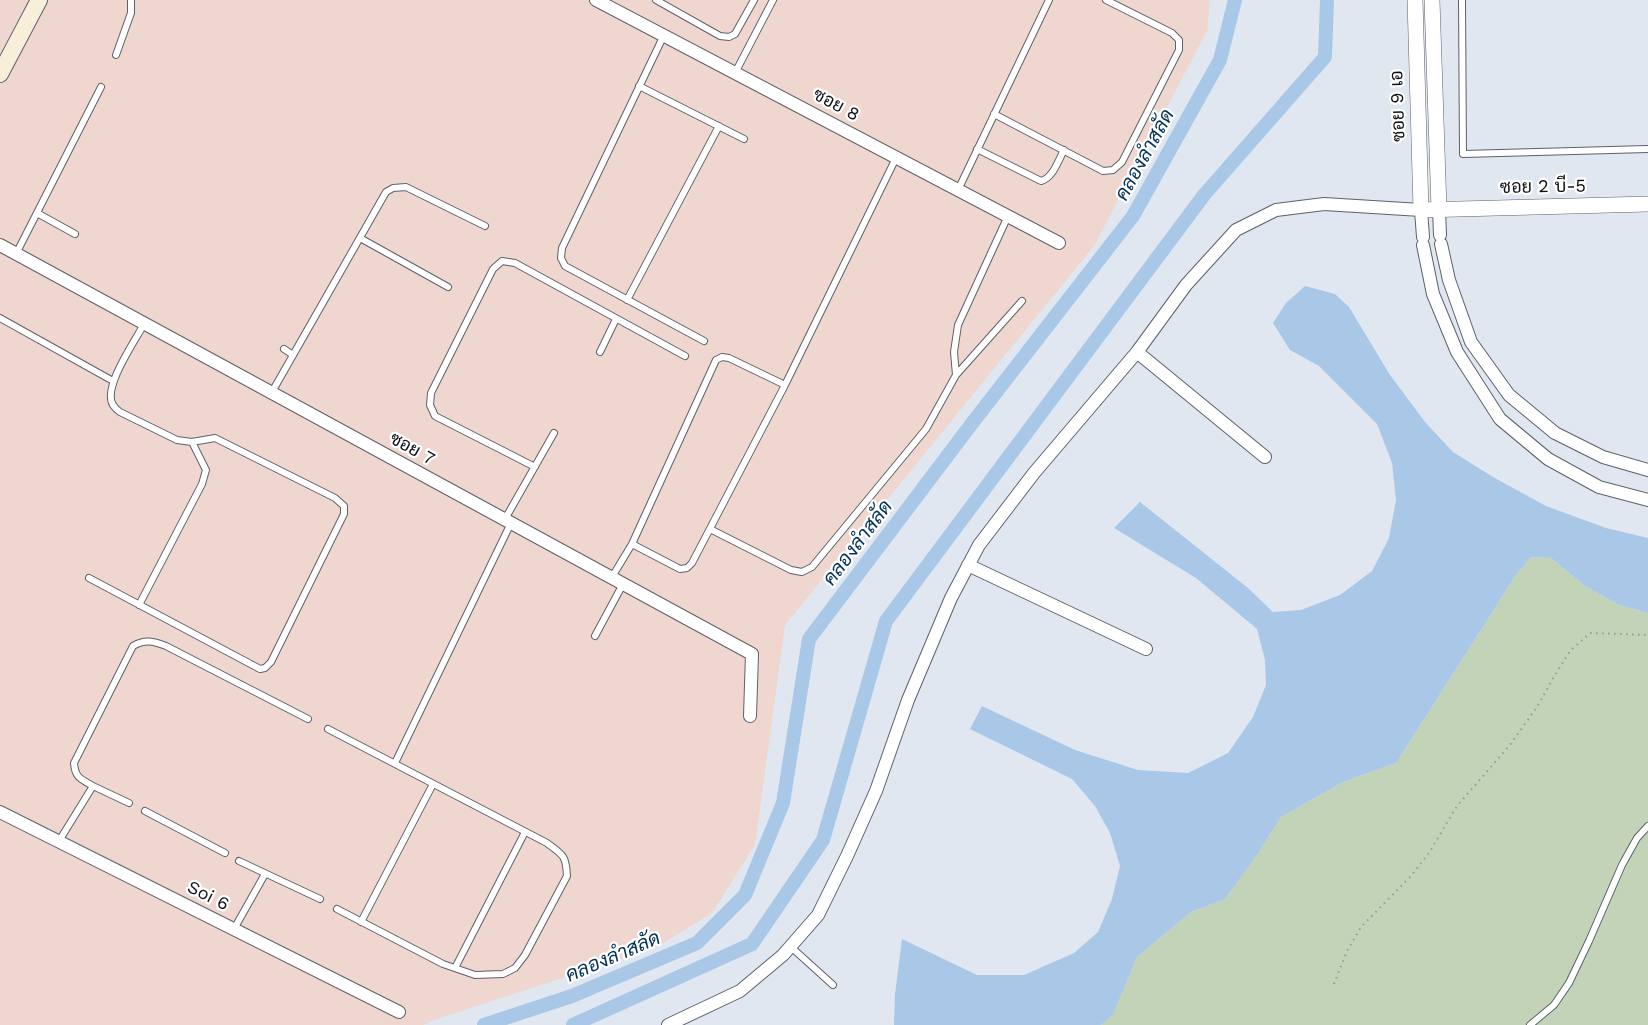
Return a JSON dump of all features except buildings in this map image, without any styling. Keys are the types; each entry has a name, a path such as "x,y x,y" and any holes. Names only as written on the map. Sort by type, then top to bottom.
{"main road":[{"path":"0,74 39,0"}],"street":[{"name":"ซอย 8","path":"596,0 1059,243"},
{"name":"ซอย 9 เอ","path":"1414,0 1421,210"},
{"name":"ซอย 9 เอ","path":"1432,0 1439,209"},
{"path":"668,1025 740,991 783,955 818,915 876,791 908,700 951,598 979,545 1034,473 1137,352 1186,285 1236,230 1276,210 1324,204 1421,210 1423,241 1433,294 1457,352 1500,419 1548,459 1599,487 1648,500"},
{"name":"ซอย 2 บี-5","path":"1421,210 1648,204"},
{"path":"1439,209 1441,239 1449,280 1471,342 1509,395 1555,432 1603,458 1648,470"},
{"name":"ซอย 7","path":"0,245 752,654 750,716"},
{"path":"1137,352 1265,457"},
{"path":"968,565 1146,649"},
{"name":"Soi 6","path":"1,814 399,1012"}],"lane":[{"path":"116,55 131,13 131,0"},
{"path":"656,0 720,36 729,37 735,34 754,0"},
{"path":"735,73 773,0"},
{"path":"958,190 1049,0"},
{"path":"994,114 1103,171 1113,170 1122,162 1179,50 1179,40 1172,33 1106,0"},
{"path":"1462,0 1463,154 1648,148"},
{"path":"664,35 562,248 561,258 565,266 704,341"},
{"path":"639,86 744,139"},
{"path":"16,254 101,87"},
{"path":"627,300 718,126"},
{"path":"978,149 1041,181 1050,176 1064,150"},
{"path":"632,544 680,569 687,568 692,563 784,385 896,157"},
{"path":"272,393 386,192 393,188 406,187 485,226"},
{"path":"37,213 75,234"},
{"path":"956,375 954,352 958,325 1008,216"},
{"path":"360,237 448,288"},
{"path":"535,467 435,416 430,405 431,393 493,269 502,261 515,263 685,356"},
{"path":"710,529 790,570 802,572 812,567 926,429 956,375 1022,301"},
{"path":"0,318 113,381"},
{"path":"600,352 616,319"},
{"path":"89,578 260,669 265,668 271,662 344,514 344,506 335,498 215,438 192,442 177,440 120,412 112,405 110,394 113,381 144,324"},
{"path":"284,349 293,355"},
{"path":"596,636 632,544 716,360 722,357 729,358 784,385"},
{"path":"395,763 508,521 554,432"},
{"path":"139,604 202,484 206,470 192,442"},
{"path":"129,803 79,778 75,772 74,763 133,646 141,642 151,641 166,646 308,719"},
{"path":"328,729 547,843 563,855 567,876 525,955 515,968 503,974 475,975 443,964 337,909"},
{"path":"361,922 433,784"},
{"path":"58,842 93,786"},
{"path":"145,811 225,853"},
{"path":"1530,1025 1554,1005 1569,983 1622,866 1637,838 1648,826"},
{"path":"455,968 525,832"},
{"path":"239,861 320,899"},
{"path":"234,929 265,874"},
{"path":"790,947 833,985"}],"path":[{"path":"1334,984 1347,951 1361,927 1429,853 1457,806 1510,745 1537,708 1570,651 1590,633 1648,635"}],"shaded area":[{"path":"0,0 1210,0 1207,31 1094,246 785,625 755,845 712,913 657,947 423,1025 0,1025"}],"green space":[{"path":"1531,557 1551,558 1585,586 1619,605 1648,613 1648,1025 1101,1025 1113,1015 1137,957 1191,912 1225,899 1281,817 1343,782 1396,763 1516,575"}],"water":[{"path":"1305,286 1335,294 1349,307 1390,375 1425,422 1453,452 1546,506 1606,528 1648,538 1648,613 1619,605 1585,586 1551,558 1531,557 1516,575 1396,763 1343,782 1281,817 1225,899 1191,912 1137,957 1113,1015 1101,1025 894,1025 895,994 902,939 977,975 1024,975 1074,953 1098,932 1112,899 1120,866 1110,833 1095,806 1072,779 970,729 982,706 1075,750 1138,770 1188,773 1228,753 1253,717 1266,685 1265,660 1257,629 1196,578 1114,528 1140,502 1248,588 1273,612 1301,610 1340,595 1372,571 1389,538 1396,500 1392,463 1377,424 1319,366 1290,350 1273,323 1286,303"}],"waterway":[{"name":"คลองลำสลัด","path":"484,1025 572,996 697,943 745,895 783,803 809,639 1133,216 1220,60 1235,0"},
{"path":"573,1025 752,944 823,840 886,621 1204,195 1325,57 1327,0"}]}
